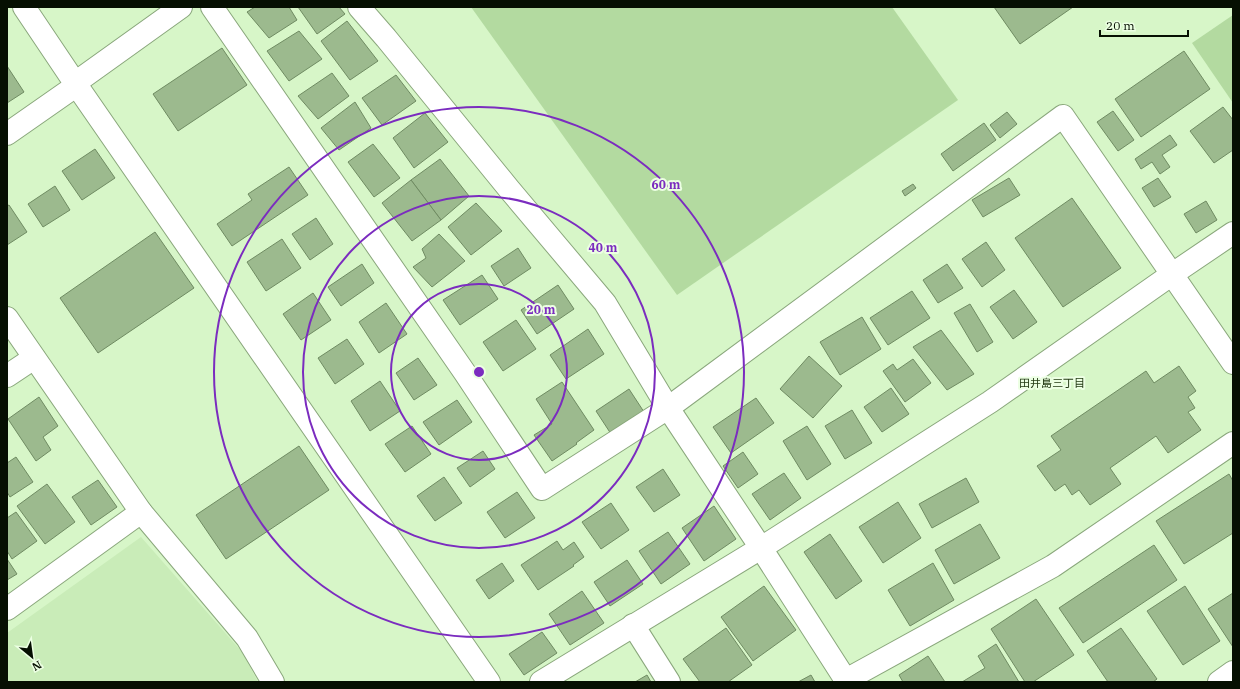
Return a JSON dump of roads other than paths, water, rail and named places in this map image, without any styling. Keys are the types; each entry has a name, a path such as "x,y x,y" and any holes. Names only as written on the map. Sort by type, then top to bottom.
{"street":[{"path":"24,7 489,682"},
{"path":"7,134 70,90 75,83 181,7"},
{"path":"212,7 460,366 542,489 668,408 1063,116 1233,363"},
{"path":"359,7 386,38 509,190 605,303 668,408 761,548 846,681 1053,566 1233,443"},
{"path":"541,682 761,548 990,402 1233,233"},
{"path":"7,318 141,512 247,638 273,682"},
{"path":"7,376 34,358"},
{"path":"7,609 141,512"},
{"path":"634,625 669,682"},
{"path":"1219,682 1233,672"}],"district":[{"name":"田井島三丁目","path":"1052,383"}]}
